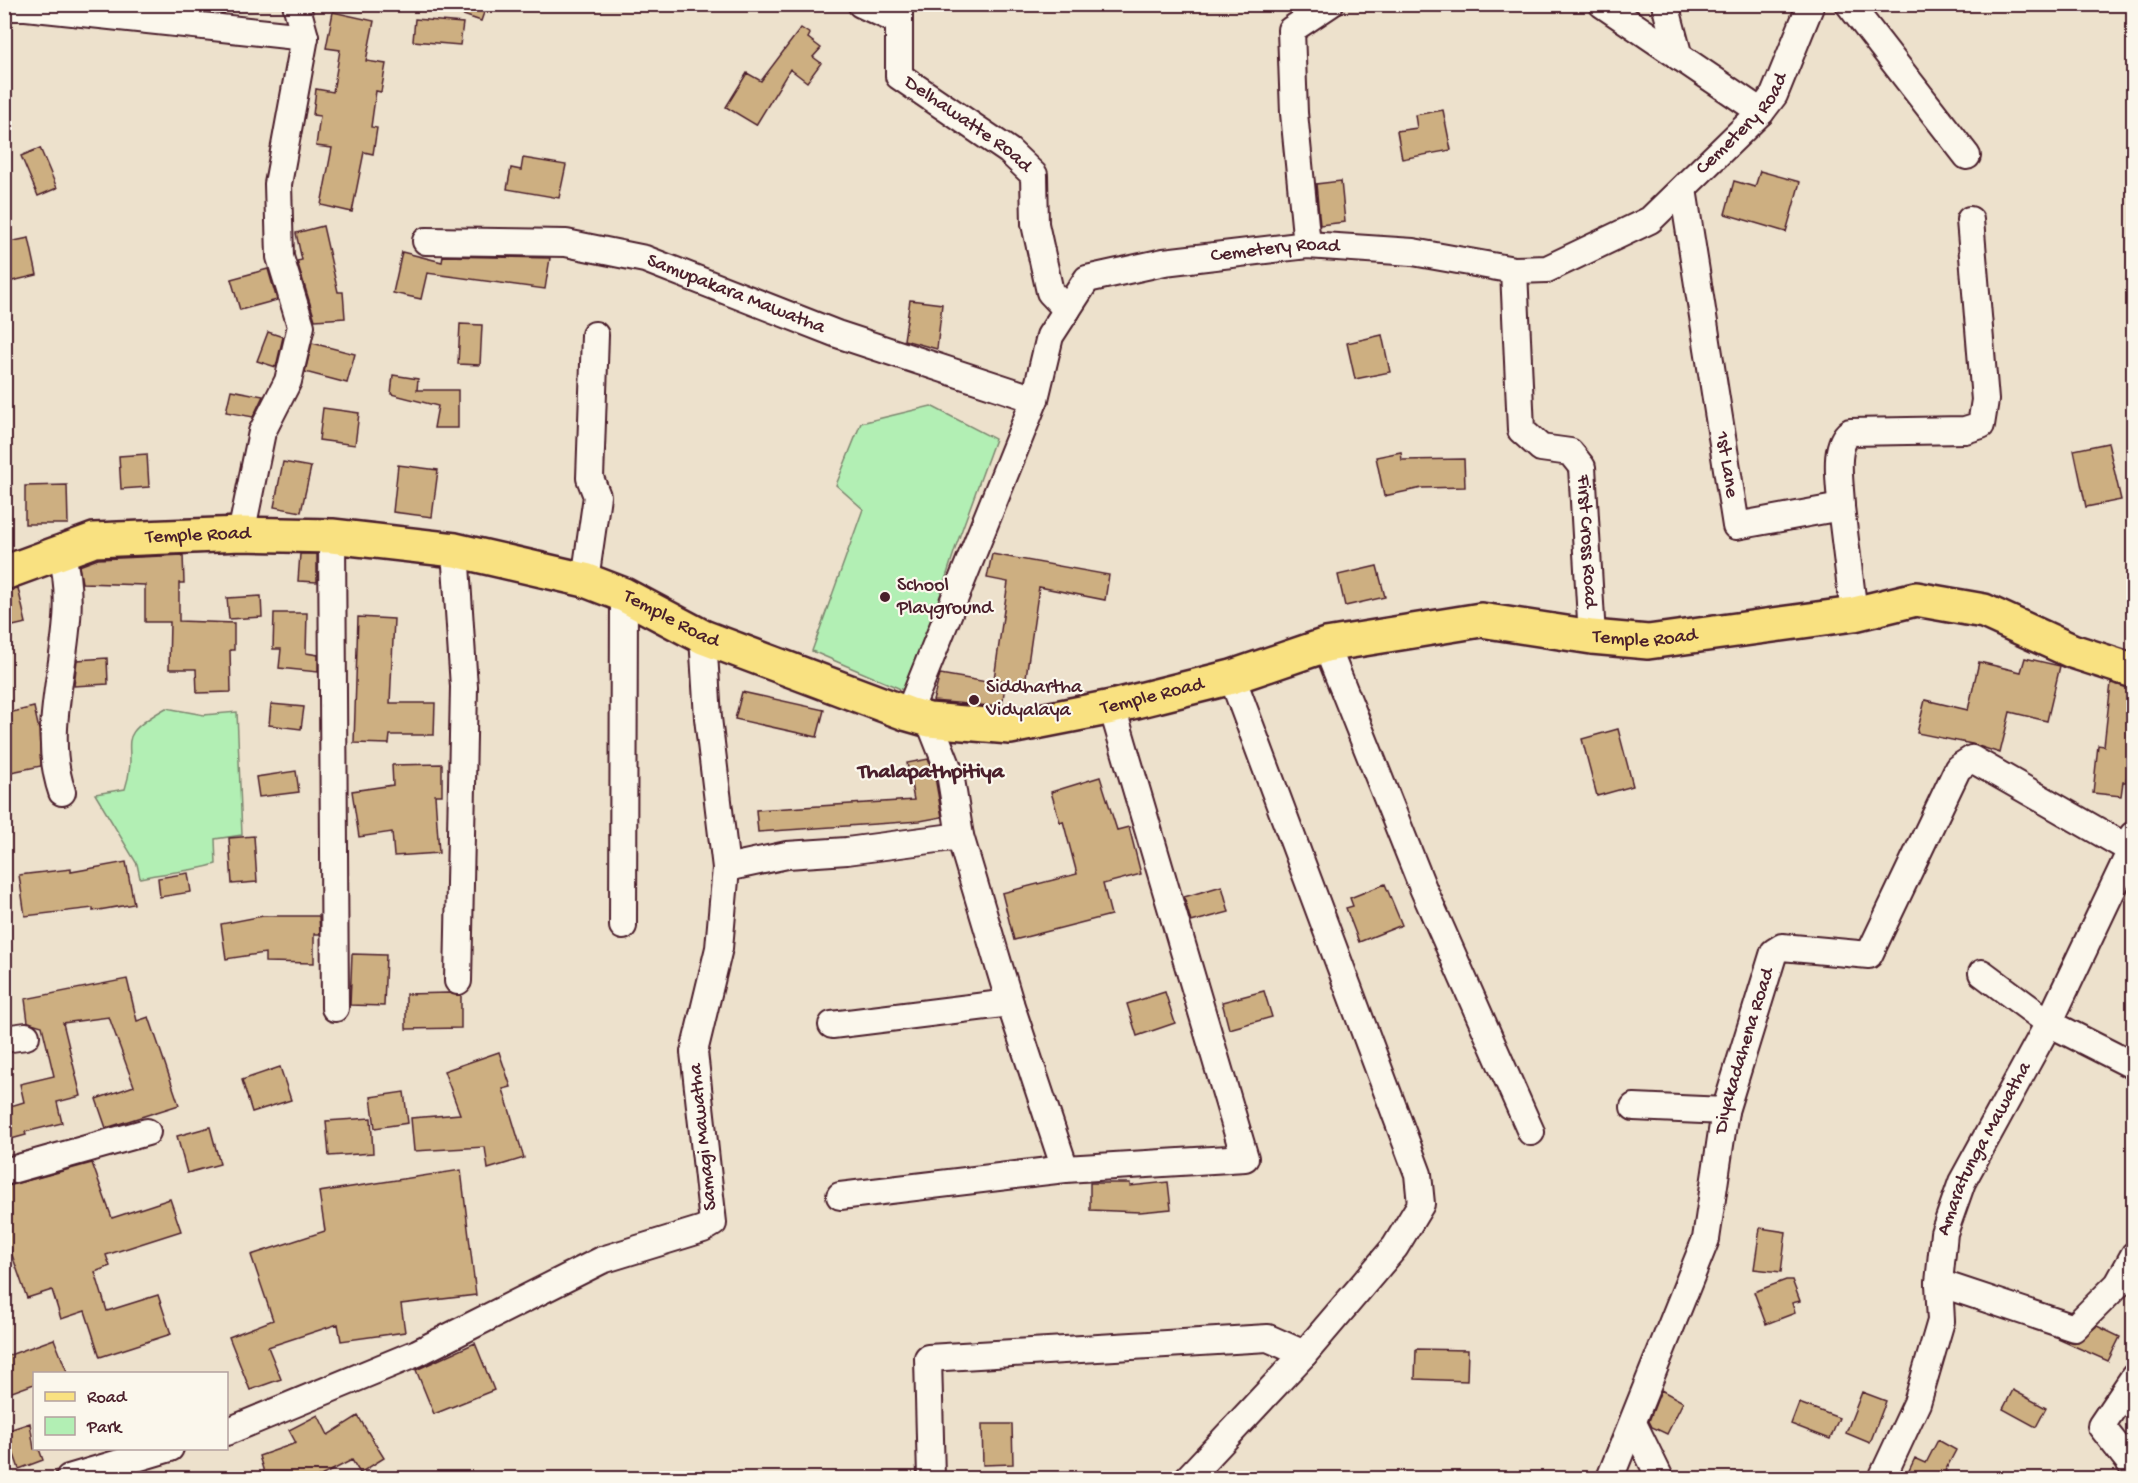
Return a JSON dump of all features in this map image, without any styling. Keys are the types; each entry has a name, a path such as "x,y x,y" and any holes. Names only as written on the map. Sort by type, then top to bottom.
{"main road":[{"name":"Temple Road","path":"4,573 94,540 241,534 332,536 455,550 585,580 624,595 703,637 919,717 1010,727 1112,707 1232,677 1326,645 1481,620 1592,637 1648,642 1854,614 1916,599 1984,611 2072,651 2133,671"}],"street":[{"path":"241,534 262,432 288,381 301,326 280,257 278,184 305,37 296,4"},
{"path":"861,4 899,13"},
{"path":"1307,245 1294,113 1291,30 1330,4"},
{"path":"1602,4 1761,112"},
{"path":"1665,4 1679,57"},
{"name":"Cemetery Road","path":"919,717 1035,399 1050,336 1088,279 1164,262 1307,245 1413,252 1514,270 1547,268 1650,220 1761,112 1774,95 1811,4"},
{"path":"1849,4 1967,156"},
{"path":"4,7 82,9 305,37"},
{"name":"Delhawatte Road","path":"899,13 899,76 1009,151 1034,175 1035,224 1050,292 1067,310"},
{"name":"1st Lane","path":"1683,189 1736,526 1841,507"},
{"path":"1854,614 1841,507 1840,452 1844,436 1850,432 1965,430 1981,425 1986,400 1970,220"},
{"name":"Samupakara Mawatha","path":"426,241 566,243 645,259 837,334 1035,399"},
{"name":"First Cross Road","path":"1514,270 1521,430 1541,448 1570,452 1582,467 1592,637"},
{"path":"585,580 597,496 590,478 595,335"},
{"path":"332,536 335,1008"},
{"path":"455,550 464,687 458,981"},
{"path":"62,552 69,586 63,671 53,737 55,773 62,792"},
{"path":"622,926 624,595"},
{"path":"703,637 708,718 726,868 787,855 847,851 960,836"},
{"path":"1326,645 1424,888 1531,1132"},
{"path":"1188,1479 1304,1354 1395,1247 1421,1204 1418,1174 1232,677"},
{"path":"840,1196 1065,1169 1245,1158 1112,707"},
{"path":"919,717 950,773 960,836 1010,1003 1065,1169"},
{"name":"Diyakadahena Road","path":"1610,1479 1706,1239 1725,1111 1774,952 1782,947 1869,955 1958,768 1972,759 2132,842"},
{"name":"Amaratunga Mawatha","path":"1882,1479 1917,1403 1941,1321 1939,1283 1944,1233 1962,1182 2049,1023 2132,842"},
{"name":"Samagi Mawatha","path":"228,1431 417,1353 602,1260 713,1223 694,1052 719,948 726,868"},
{"path":"1982,973 2049,1023 2133,1066"},
{"path":"832,1025 1010,1003"},
{"path":"1634,1107 1725,1111"},
{"path":"4,1172 147,1132"},
{"path":"1939,1283 2074,1328 2118,1284 2133,1255"},
{"path":"931,1479 928,1358 1268,1338 1304,1354"},
{"path":"2130,1470 2101,1426 2133,1377"},
{"path":"1633,1423 1660,1479"},
{"path":"69,1479 167,1450"}],"green space":[{"name":"School Playground","path":"931,406 995,439 956,546 923,649 903,690 812,651 863,509 836,485 861,423"},
{"path":"166,708 204,715 237,712 242,835 215,839 216,864 140,878 137,864 95,794 125,789 129,773 132,735 148,719"}],"building":[{"path":"441,4 487,4 481,21 440,7"},
{"path":"333,12 374,21 366,61 386,64 381,92 376,91 371,127 377,128 373,154 364,152 352,212 321,205 332,148 316,146 320,116 313,115 316,89 333,92 340,50 326,48"},
{"path":"415,19 463,23 460,45 413,41"},
{"path":"801,28 810,34 808,38 821,48 813,57 821,63 807,82 790,69 756,125 726,107 747,73 761,81"},
{"path":"1443,110 1451,150 1402,159 1397,131 1417,128 1415,115"},
{"path":"40,148 57,188 38,196 21,156"},
{"path":"523,158 566,165 559,198 507,189 511,168 521,170"},
{"path":"1760,171 1800,182 1786,232 1725,214 1734,181 1755,187"},
{"path":"1341,181 1345,222 1320,225 1316,184"},
{"path":"323,226 338,292 343,292 345,318 315,320 297,261 302,260 296,233"},
{"path":"29,238 37,275 4,283 4,243"},
{"path":"402,252 442,262 443,256 550,258 545,289 427,273 421,299 393,293"},
{"path":"268,269 277,300 240,310 231,279"},
{"path":"910,300 942,304 937,349 904,340"},
{"path":"460,324 482,325 480,365 458,364"},
{"path":"268,332 283,337 276,367 257,361"},
{"path":"1382,335 1390,372 1355,379 1347,343"},
{"path":"312,343 355,354 347,383 305,372"},
{"path":"393,375 418,379 417,390 458,390 458,428 434,428 438,406 391,394"},
{"path":"231,390 263,396 253,417 226,412"},
{"path":"323,408 359,413 355,445 319,440"},
{"path":"2108,443 2121,500 2086,507 2074,450"},
{"path":"1401,452 1402,460 1464,459 1465,487 1422,488 1384,496 1376,457"},
{"path":"147,454 149,487 121,489 119,456"},
{"path":"283,462 311,467 301,512 274,507"},
{"path":"398,465 438,470 432,517 393,512"},
{"path":"67,485 68,524 25,524 25,486"},
{"path":"300,554 317,554 317,582 298,581"},
{"path":"992,554 1109,575 1105,600 1039,587 1025,684 994,679 1008,582 987,578"},
{"path":"183,555 184,583 179,583 179,621 234,623 234,650 230,650 231,692 197,693 196,669 169,669 170,622 145,622 145,585 82,583 79,566 98,559"},
{"path":"1377,566 1385,597 1345,606 1338,575"},
{"path":"18,588 26,623 4,628 4,591"},
{"path":"261,596 262,617 229,619 227,598"},
{"path":"274,613 307,613 306,653 318,655 318,672 279,668 281,649 273,649"},
{"path":"358,617 394,619 390,703 435,703 434,735 390,735 389,744 354,743"},
{"path":"107,658 108,684 74,686 77,660"},
{"path":"2025,658 2060,666 2047,721 2010,712 2000,753 1972,744 1917,733 1925,700 1968,710 1979,662 2021,672"},
{"path":"940,674 1005,685 1002,707 933,701"},
{"path":"2111,683 2133,689 2133,731 2126,782 2123,782 2121,796 2093,793 2098,745 2104,746"},
{"path":"742,692 824,710 817,737 735,719"},
{"path":"271,704 304,707 301,729 269,725"},
{"path":"34,707 39,730 41,766 11,772 4,742 4,714"},
{"path":"1618,729 1633,786 1597,796 1582,739"},
{"path":"928,759 935,777 942,817 920,821 758,832 756,810 914,800 907,763"},
{"path":"442,764 442,795 435,795 439,853 394,856 392,832 359,837 352,791 393,785 392,765"},
{"path":"296,771 299,792 259,797 256,777"},
{"path":"1100,777 1117,830 1129,827 1141,874 1103,884 1111,915 1014,940 1002,893 1077,874 1063,821 1060,822 1051,792"},
{"path":"254,836 257,882 232,884 229,838"},
{"path":"126,862 134,904 93,911 93,908 25,916 19,875 71,869 71,872"},
{"path":"188,873 191,892 160,897 158,878"},
{"path":"1385,884 1402,925 1359,942 1346,908 1353,906 1350,898"},
{"path":"1222,886 1229,912 1191,922 1184,897"},
{"path":"263,916 319,916 320,934 314,934 314,963 265,962 265,953 226,959 221,924"},
{"path":"352,954 386,955 384,1006 350,1005"},
{"path":"127,979 137,1021 149,1017 179,1105 106,1128 96,1099 134,1086 109,1017 63,1023 81,1096 57,1102 62,1123 25,1132 26,1135 4,1141 4,1108 24,1102 20,1084 54,1076 42,1026 28,1022 25,999"},
{"path":"1264,991 1272,1017 1229,1029 1222,1002"},
{"path":"1165,992 1175,1023 1137,1036 1127,1004"},
{"path":"406,994 461,995 461,1028 406,1029"},
{"path":"499,1052 511,1087 503,1089 524,1158 488,1169 485,1147 414,1151 411,1118 460,1114 444,1071"},
{"path":"280,1067 291,1100 252,1112 242,1080"},
{"path":"404,1092 408,1123 375,1128 371,1097"},
{"path":"371,1118 373,1153 329,1156 326,1121"},
{"path":"210,1127 220,1164 187,1173 177,1136"},
{"path":"92,1163 112,1218 170,1199 181,1231 106,1255 110,1266 95,1272 107,1311 158,1295 171,1334 100,1357 85,1311 61,1319 52,1290 27,1298 4,1232 4,1187"},
{"path":"461,1170 476,1295 401,1304 405,1332 341,1341 338,1324 268,1347 281,1379 250,1390 229,1337 273,1320 251,1255 325,1231 319,1192"},
{"path":"1168,1182 1171,1209 1140,1212 1090,1210 1090,1183 1130,1183 1130,1186"},
{"path":"1760,1228 1786,1232 1781,1272 1754,1269"},
{"path":"1786,1280 1792,1280 1800,1301 1792,1303 1795,1313 1766,1324 1754,1292"},
{"path":"2097,1326 2120,1337 2108,1361 2058,1339 2078,1342"},
{"path":"54,1339 67,1372 33,1372 33,1384 4,1395 4,1357"},
{"path":"475,1343 494,1390 434,1414 416,1370"},
{"path":"1416,1349 1468,1350 1467,1381 1415,1379"},
{"path":"1661,1390 1683,1402 1667,1434 1652,1427 1649,1421"},
{"path":"2013,1390 2046,1408 2036,1427 2003,1409"},
{"path":"1862,1392 1886,1401 1870,1443 1846,1433"},
{"path":"1799,1403 1839,1418 1830,1439 1791,1424"},
{"path":"318,1415 328,1435 358,1416 384,1458 360,1473 352,1460 315,1479 266,1479 259,1456 296,1443 289,1430"},
{"path":"30,1423 33,1450 39,1450 43,1460 19,1469 6,1431"},
{"path":"982,1424 1012,1424 1013,1464 983,1465"},
{"path":"1938,1440 1956,1450 1945,1471 1960,1479 1905,1479 1915,1458 1926,1463"}],"place":[{"name":"School Playground","path":"885,597"},
{"name":"Siddhartha Vidyalaya","path":"974,700"}],"district":[{"name":"Thalapathpitiya","path":"931,773"}]}
